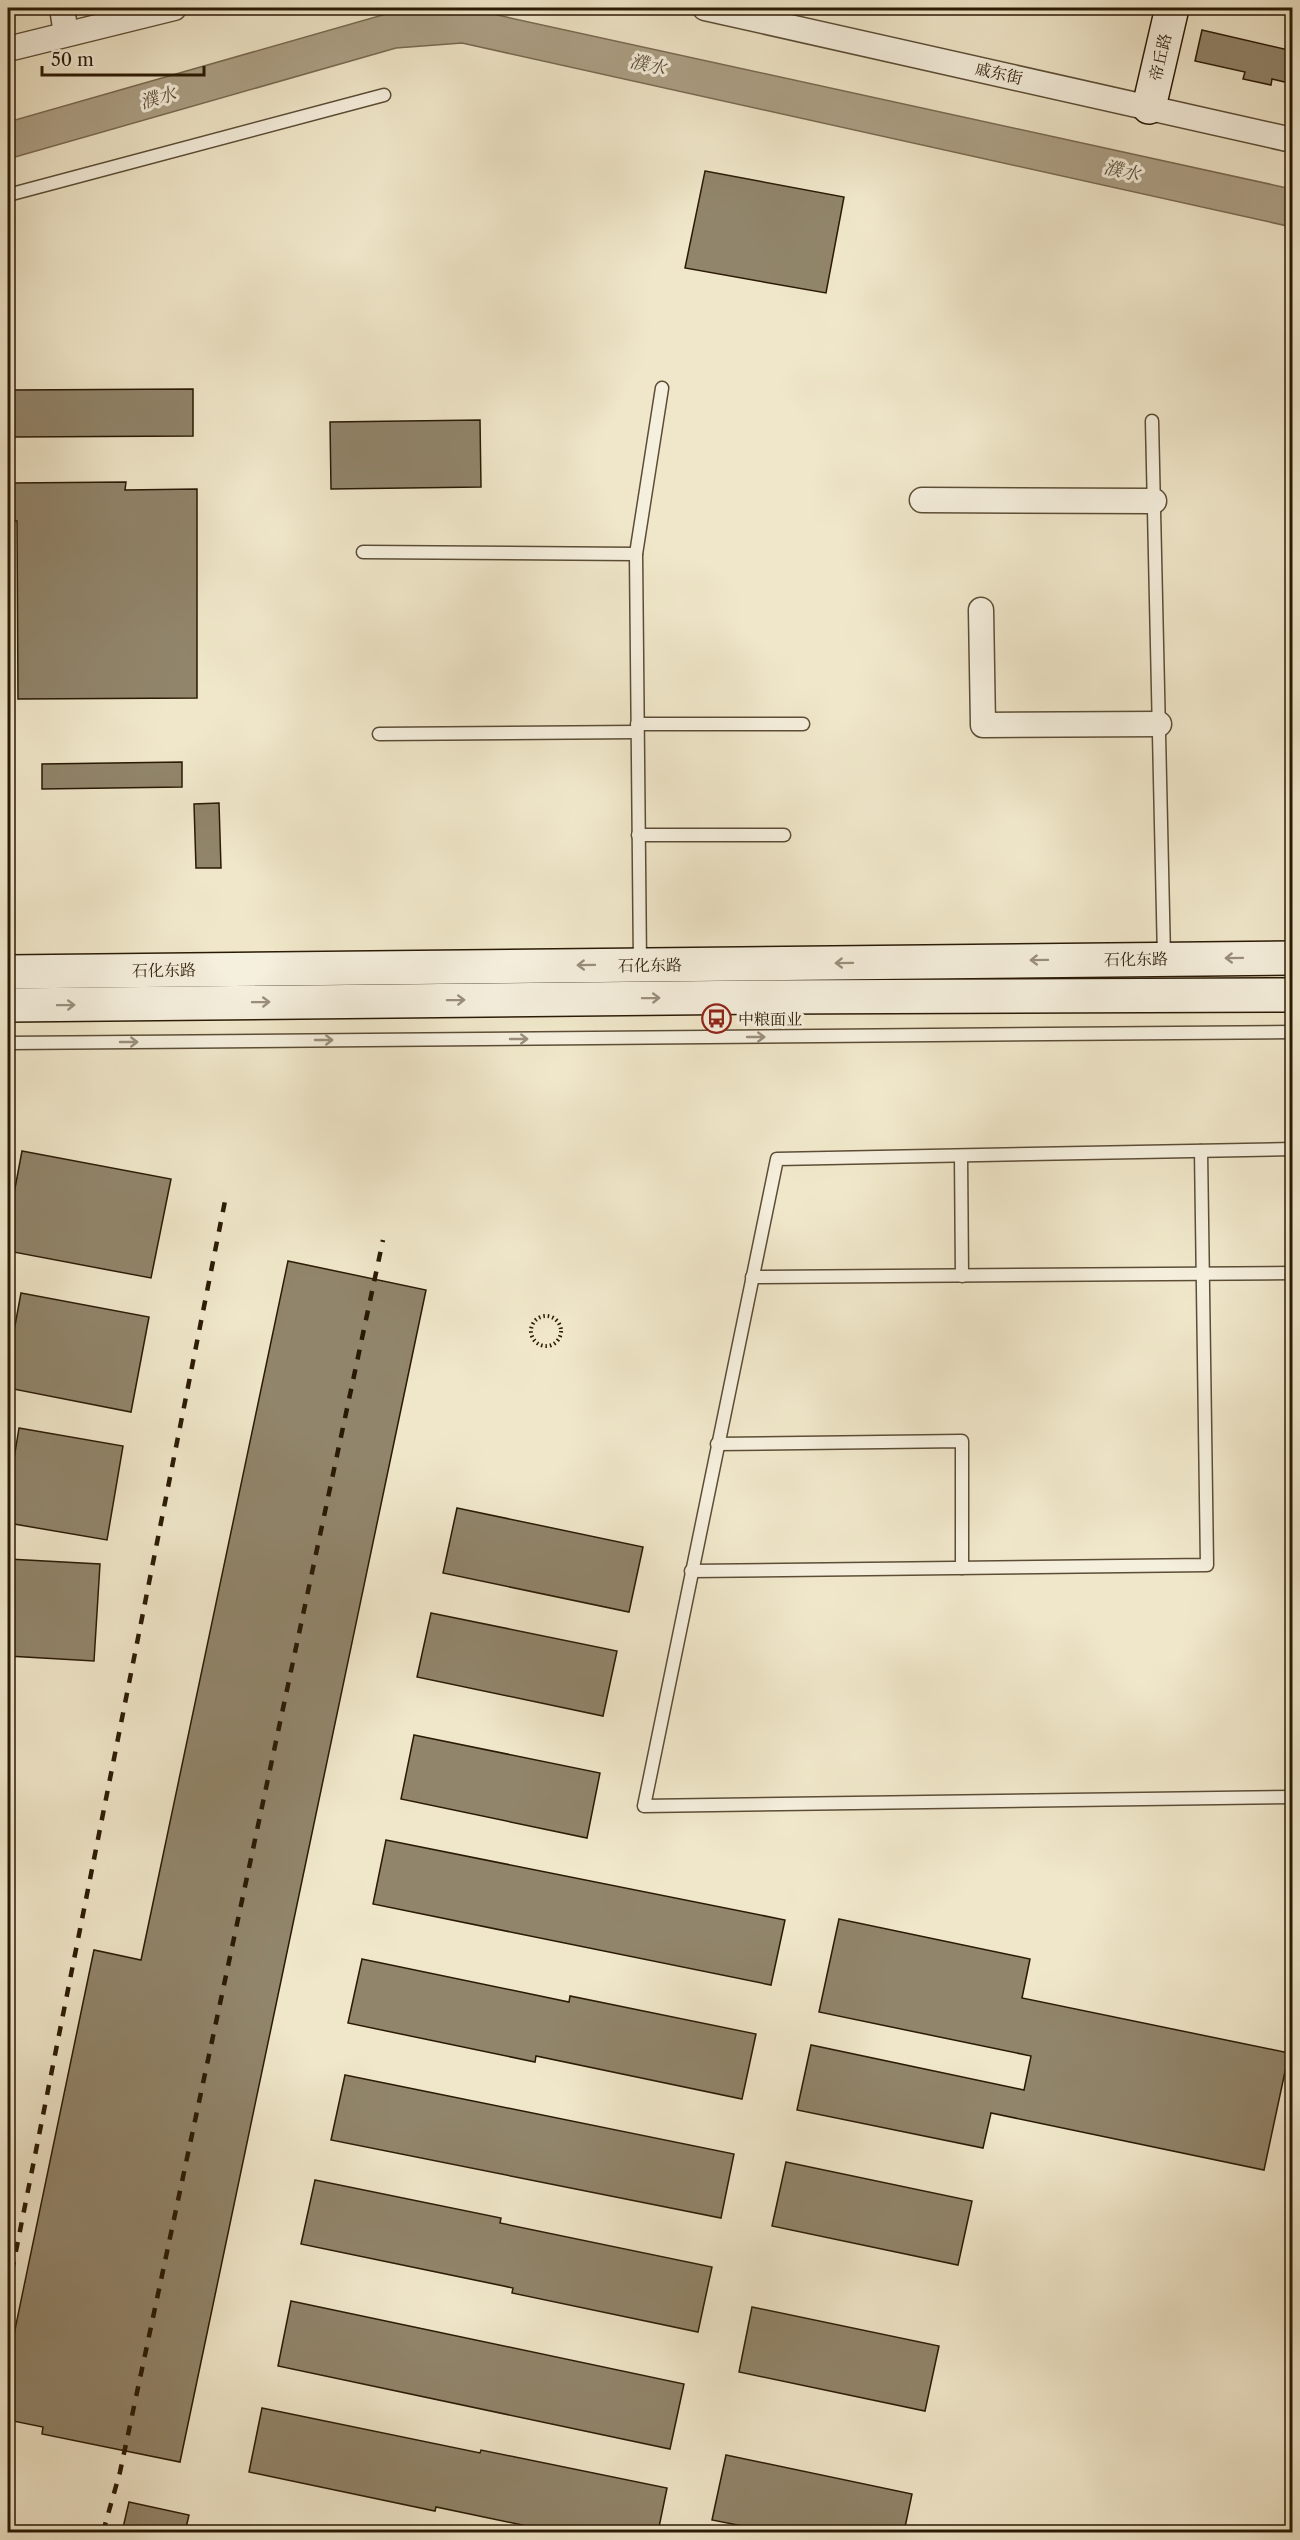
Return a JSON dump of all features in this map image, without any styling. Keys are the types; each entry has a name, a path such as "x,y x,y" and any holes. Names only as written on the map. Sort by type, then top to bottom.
{"main road":[{"name":"帝丘路","path":"1149,107 1172,8"},
{"name":"石化东路","path":"8,972 1293,958"},
{"name":"石化东路","path":"8,1005 764,997 1293,995"}],"street":[{"path":"62,8 66,34"},
{"path":"8,49 174,8"},
{"name":"戚东街","path":"705,8 1293,140"},
{"path":"922,500 1154,501"},
{"path":"981,610 983,725 1159,724"}],"lane":[{"path":"8,195 384,95"},
{"path":"640,965 636,554 662,388"},
{"path":"1152,421 1164,959"},
{"path":"363,552 636,554"},
{"path":"380,734 803,724"},
{"path":"638,835 784,835"},
{"path":"8,1043 1293,1032"},
{"path":"1293,1149 777,1159 717,1443 645,1806 1293,1797"},
{"path":"691,1571 1207,1565 1201,1151"},
{"path":"961,1156 962,1275"},
{"path":"752,1277 1293,1272"},
{"path":"717,1443 962,1441 962,1568"}],"path":[{"path":"545,1316 557,1322 560,1334 552,1344 539,1345 531,1335 531,1328 534,1322 545,1316"}],"water":[{"name":"濮水","path":"407,8 465,8 1292,189 1292,227 462,43 396,48 8,159 8,122"}],"building":[{"path":"1202,30 1293,51 1293,84 1272,79 1271,85 1243,79 1245,72 1195,61"},
{"path":"705,171 844,197 826,293 685,268"},
{"path":"193,389 193,436 12,437 12,390"},
{"path":"480,420 481,487 331,489 330,422"},
{"path":"126,482 125,490 197,489 197,698 18,699 17,521 12,521 12,483"},
{"path":"182,762 182,787 42,789 42,764"},
{"path":"219,803 221,868 196,868 194,804"},
{"path":"22,1151 171,1179 151,1278 8,1251 8,1225"},
{"path":"288,1261 426,1290 180,2462 42,2434 43,2427 8,2420 8,2363 94,1950 141,1960"},
{"path":"21,1293 149,1317 131,1412 8,1388 8,1363"},
{"path":"19,1428 123,1446 107,1540 8,1523 8,1495"},
{"path":"457,1508 643,1547 629,1612 443,1573"},
{"path":"8,1559 100,1564 94,1661 8,1656"},
{"path":"431,1613 617,1651 603,1716 417,1677"},
{"path":"414,1735 600,1773 587,1838 401,1799"},
{"path":"386,1840 785,1920 771,1985 373,1904"},
{"path":"839,1919 1030,1959 1022,1998 1289,2053 1264,2170 991,2113 983,2148 797,2110 811,2045 1024,2090 1031,2056 819,2012"},
{"path":"362,1959 569,2002 570,1996 756,2034 742,2099 536,2056 535,2062 348,2023"},
{"path":"345,2075 734,2154 721,2218 331,2140"},
{"path":"786,2162 972,2201 958,2265 772,2226"},
{"path":"315,2180 501,2218 500,2223 712,2267 698,2332 512,2293 513,2288 301,2244"},
{"path":"291,2301 684,2384 670,2449 278,2366"},
{"path":"752,2307 939,2346 925,2411 739,2372"},
{"path":"262,2408 480,2453 481,2450 667,2488 658,2532 556,2532 436,2507 435,2511 249,2472"},
{"path":"726,2455 912,2494 904,2532 773,2532 712,2520"},
{"path":"129,2502 189,2515 185,2532 122,2532"}],"railway":[{"path":"8,2291 225,1201"},
{"path":"103,2532 120,2472 383,1240"}],"place":[{"name":"中粮面业","path":"717,1019"}]}
